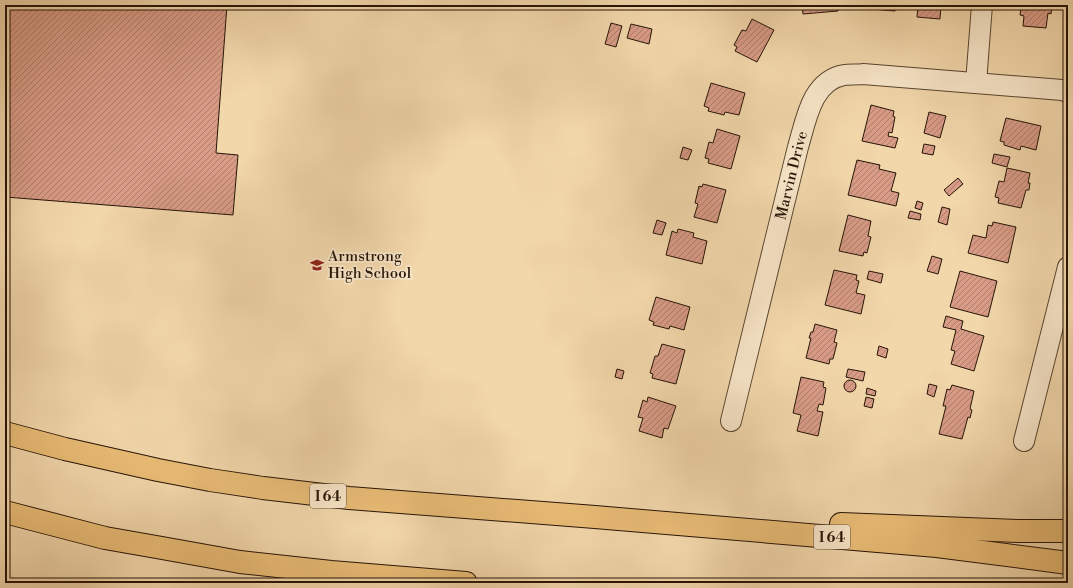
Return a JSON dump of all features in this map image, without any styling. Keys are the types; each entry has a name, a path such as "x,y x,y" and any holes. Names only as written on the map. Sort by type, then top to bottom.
{"highway":[{"name":"I 64","path":"5,433 65,449 158,470 263,488 357,498 938,546 1068,563"},
{"path":"5,512 105,538 240,562 332,572 466,583"},
{"path":"595,517 729,519 1018,531 1068,531"},
{"path":"1018,531 1068,539"}],"street":[{"path":"976,83 982,5"},
{"name":"Marvin Drive","path":"731,421 798,147 810,104 817,92 829,81 843,75 863,74 1062,90 1068,92"},
{"path":"1024,441 1068,267"}],"building":[{"path":"5,5 227,5 216,153 238,155 233,215 5,197"},
{"path":"802,5 838,5 838,11 803,14"},
{"path":"859,5 896,5 895,11 859,8"},
{"path":"918,5 941,5 940,19 917,17"},
{"path":"1024,5 1052,5 1051,14 1048,13 1046,28 1023,26 1024,16 1020,15 1021,9 1024,9"},
{"path":"752,19 774,30 757,62 735,51 737,47 734,45 742,30 746,31"},
{"path":"611,23 622,26 616,47 605,44"},
{"path":"631,24 652,29 649,44 627,38"},
{"path":"711,83 745,93 739,115 725,112 724,115 708,111 709,108 704,106"},
{"path":"871,105 894,111 893,116 895,117 892,133 889,132 888,136 898,138 895,148 862,141"},
{"path":"929,112 946,116 940,138 924,133"},
{"path":"1006,118 1041,126 1036,150 1021,146 1020,150 1004,145 1004,142 1000,141"},
{"path":"717,129 740,136 731,169 708,163 709,159 705,158 709,142 713,143"},
{"path":"924,144 935,146 933,155 922,153"},
{"path":"683,147 692,150 688,160 680,158"},
{"path":"994,154 1010,157 1007,167 992,163"},
{"path":"857,160 880,165 879,169 896,173 891,191 899,193 896,206 848,195"},
{"path":"1007,168 1030,173 1028,183 1030,183 1029,190 1026,190 1021,208 998,203 999,198 995,197 999,181 1004,182"},
{"path":"958,178 963,184 949,196 944,190"},
{"path":"703,184 726,190 717,223 694,217 698,204 695,203 699,186 702,187"},
{"path":"917,201 923,203 921,210 915,208"},
{"path":"942,207 950,209 947,225 938,222"},
{"path":"910,211 921,214 920,220 908,218"},
{"path":"848,215 871,221 868,236 871,237 867,253 864,252 863,256 839,251"},
{"path":"657,220 666,223 662,235 653,233"},
{"path":"993,222 1016,227 1008,263 968,253 973,235 986,238 988,225 992,226"},
{"path":"678,229 694,233 693,237 707,241 702,264 666,255 672,231 677,233"},
{"path":"932,256 942,259 938,274 927,271"},
{"path":"834,270 857,275 856,280 859,281 856,293 865,295 861,314 825,305"},
{"path":"869,271 883,274 881,283 867,279"},
{"path":"960,271 997,281 988,317 950,307"},
{"path":"656,297 690,307 684,330 670,326 669,329 653,325 654,322 649,320"},
{"path":"946,316 963,321 961,329 984,336 974,371 951,364 955,351 951,350 956,330 943,327"},
{"path":"815,324 837,330 834,342 837,343 833,359 830,359 829,364 806,358 811,338 809,338 811,332 813,332"},
{"path":"662,344 685,350 676,384 652,378 653,374 650,373 655,356 658,356"},
{"path":"879,346 888,349 886,358 877,355"},
{"path":"617,369 624,371 622,379 615,377"},
{"path":"848,369 865,372 863,381 846,377"},
{"path":"801,377 824,382 823,387 826,388 823,405 819,404 817,411 823,412 818,436 797,431 801,415 793,413"},
{"path":"850,380 854,382 856,386 854,390 850,392 846,390 844,386 846,382"},
{"path":"929,384 937,386 934,397 927,394"},
{"path":"952,385 974,391 970,409 972,410 970,418 968,417 962,439 939,434 946,406 943,406 947,389 950,390"},
{"path":"867,388 876,391 875,396 866,394"},
{"path":"648,397 676,406 668,429 664,428 662,438 639,431 643,418 638,417 643,400 647,402"},
{"path":"866,397 874,399 872,408 864,406"}],"place":[{"name":"Armstrong High School","path":"317,265"}]}
